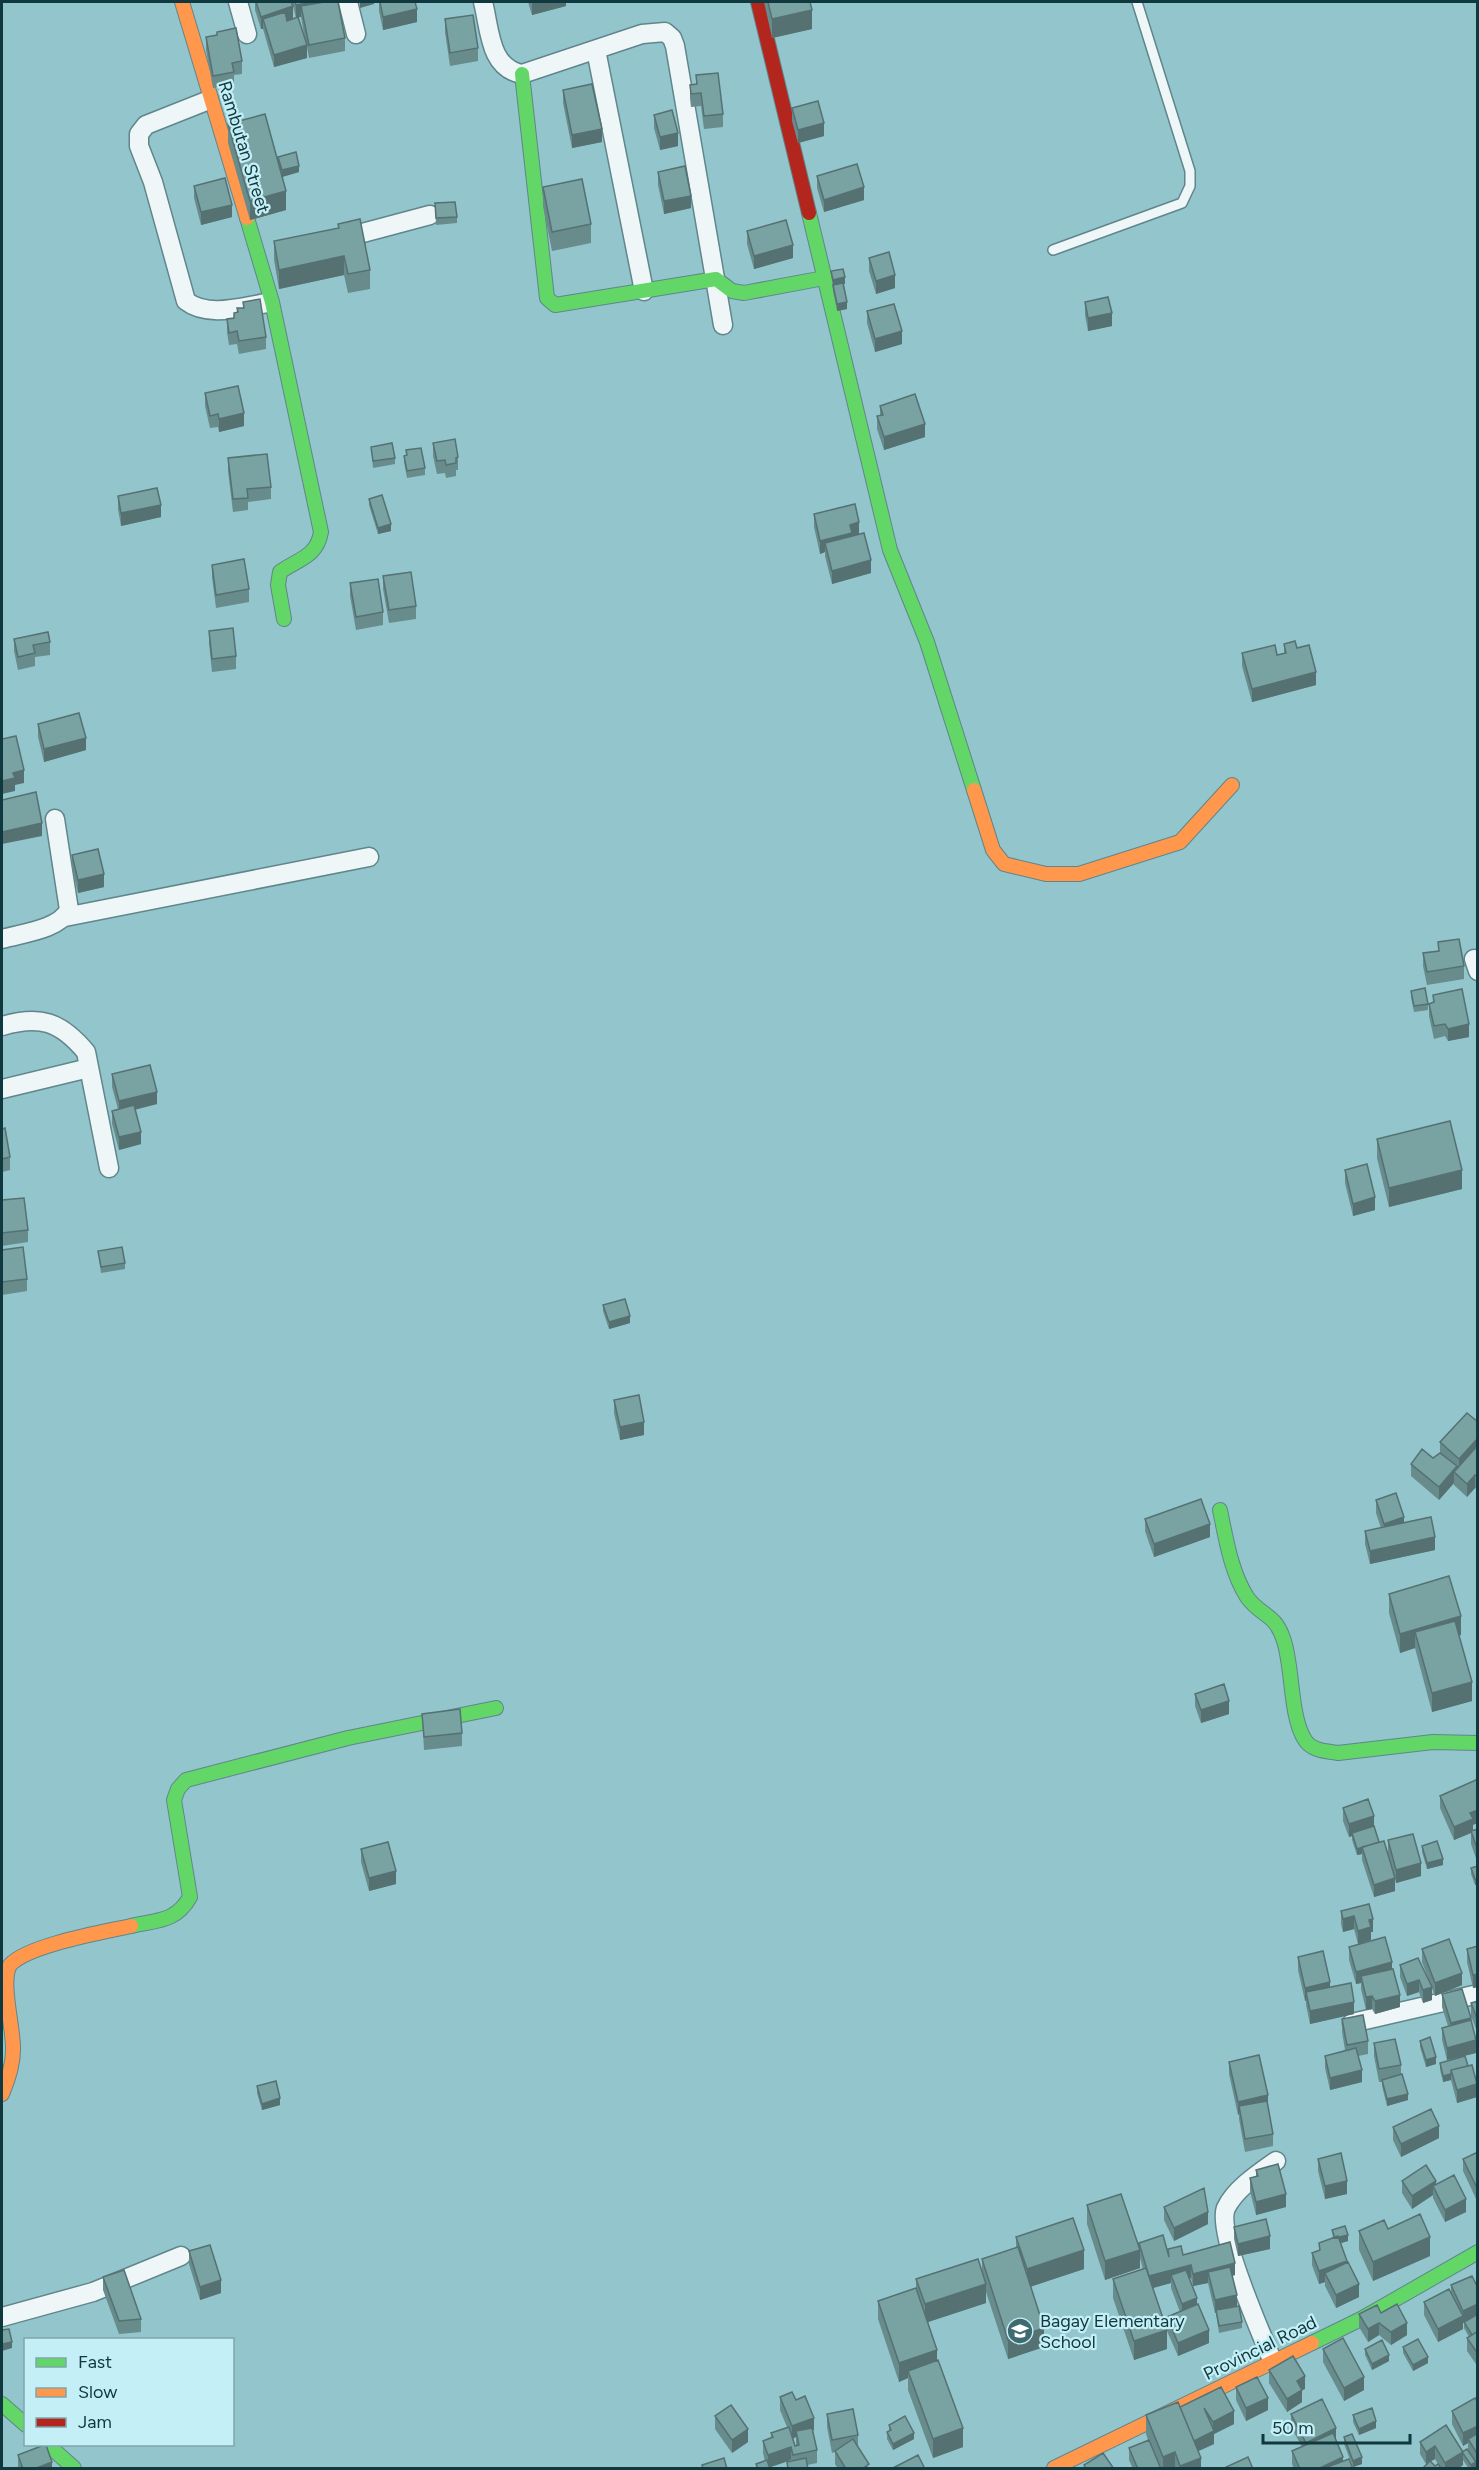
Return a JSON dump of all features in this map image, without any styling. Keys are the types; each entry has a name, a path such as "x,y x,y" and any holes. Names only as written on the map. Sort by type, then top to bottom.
{"street":[{"name":"Rambutan Street","path":"182,2 209,100 272,303 321,532 320,542 308,558 287,566 280,572 278,585 284,619"},
{"path":"238,2 248,34"},
{"path":"348,2 356,34"},
{"path":"483,2 496,55 501,65 510,72 522,74 642,34 665,32 672,38 679,67 723,325"},
{"path":"758,2 890,550 927,642 993,850 1004,864 1028,867 1046,874 1079,874 1180,842 1232,785"},
{"path":"596,50 644,291"},
{"path":"522,74 547,298 555,305 716,279 732,291 744,293 824,278"},
{"path":"209,100 146,124 139,134 139,146 153,182 186,302 196,309 207,311 272,303"},
{"path":"323,243 430,215"},
{"path":"260,261 281,255"},
{"path":"55,819 69,902 69,910 64,918"},
{"path":"2,939 54,924 64,918 369,857"},
{"path":"2,1026 21,1021 41,1020 55,1025 74,1038 86,1052 109,1168"},
{"path":"2,1089 89,1068"},
{"path":"1220,1510 1229,1554 1245,1589 1253,1604 1270,1615 1278,1624 1284,1642 1303,1738 1312,1747 1341,1753 1422,1743 1478,1743"},
{"path":"2,2094 12,2075 15,2043 5,1996 5,1977 11,1963 35,1949 172,1917 183,1909 190,1897 174,1800 178,1789 186,1780 348,1738 496,1708"},
{"path":"1352,2023 1478,1994"},
{"path":"1272,2362 1235,2264 1224,2219 1226,2208 1247,2181 1276,2161"},
{"name":"Provincial Road","path":"1054,2469 1401,2298 1478,2252"},
{"path":"2,2317 93,2292 181,2256"},
{"path":"2,2404 24,2424"},
{"path":"48,2446 74,2469"}],"lane":[{"path":"1053,250 1182,203 1190,186 1190,171 1137,2"}],"building":[{"path":"256,2 291,2 293,6 261,17"},
{"path":"295,2 313,2 296,5"},
{"path":"338,2 345,38 309,45 301,6"},
{"path":"380,2 415,2 417,9 383,17"},
{"path":"768,2 810,2 812,10 772,19"},
{"path":"285,12 287,21 298,17 307,45 274,55 263,19"},
{"path":"473,15 478,48 450,53 445,19"},
{"path":"236,28 242,61 232,63 234,72 213,76 206,37"},
{"path":"718,73 723,114 704,116 701,93 691,94 690,85 697,84 696,75"},
{"path":"592,84 602,129 572,135 563,90"},
{"path":"818,101 824,123 798,130 792,108"},
{"path":"672,110 678,133 660,137 654,115"},
{"path":"265,114 286,191 250,201 228,124"},
{"path":"296,152 299,166 282,170 278,157"},
{"path":"857,164 864,187 824,200 817,176"},
{"path":"685,166 691,196 664,201 658,172"},
{"path":"225,178 232,205 201,212 194,186"},
{"path":"582,179 591,224 552,232 543,187"},
{"path":"455,202 457,217 436,218 435,203"},
{"path":"360,219 370,270 348,274 344,256 279,270 274,241 339,228 338,224"},
{"path":"786,220 793,245 754,256 747,231"},
{"path":"889,252 895,275 876,281 869,258"},
{"path":"843,269 845,277 833,280 831,271"},
{"path":"843,283 847,302 837,304 833,285"},
{"path":"1108,297 1112,313 1088,318 1085,302"},
{"path":"260,299 266,337 239,341 237,331 229,333 227,319 234,318 234,313 238,312 237,308 244,308 243,302"},
{"path":"894,304 902,331 875,339 867,311"},
{"path":"238,386 244,413 219,419 218,414 210,416 205,393"},
{"path":"915,394 925,424 884,437 877,416 883,415 880,406"},
{"path":"455,439 458,457 456,463 446,465 445,460 437,461 433,443"},
{"path":"392,443 395,458 373,461 371,447"},
{"path":"421,448 425,468 407,471 404,456 407,455 406,450"},
{"path":"267,454 271,487 247,489 248,498 233,499 228,458"},
{"path":"157,488 161,505 121,513 118,496"},
{"path":"382,495 391,524 378,528 369,499"},
{"path":"855,504 859,522 850,525 852,533 820,541 814,514"},
{"path":"864,533 871,560 832,571 825,543"},
{"path":"244,559 249,589 216,595 212,565"},
{"path":"411,572 416,606 389,610 383,576"},
{"path":"378,579 383,612 356,617 350,583"},
{"path":"233,628 236,656 212,659 209,631"},
{"path":"48,632 50,642 33,645 35,653 18,657 14,639"},
{"path":"1295,641 1297,648 1309,645 1316,672 1252,689 1242,653 1275,645 1277,655 1286,653 1284,644"},
{"path":"79,713 86,738 44,749 38,724"},
{"path":"16,736 24,770 13,773 15,778 2,781 2,739"},
{"path":"36,792 42,823 2,832 2,800"},
{"path":"98,849 104,874 78,880 72,855"},
{"path":"1459,939 1464,966 1427,972 1423,953 1439,951 1438,942"},
{"path":"1425,988 1428,1004 1414,1006 1411,991"},
{"path":"1462,989 1469,1024 1448,1029 1445,1024 1434,1026 1429,1004 1434,1002 1433,995"},
{"path":"150,1065 157,1092 119,1101 112,1074"},
{"path":"134,1105 141,1132 119,1137 112,1111"},
{"path":"1450,1121 1462,1170 1389,1188 1377,1139"},
{"path":"5,1128 10,1157 2,1159 2,1129"},
{"path":"1367,1164 1375,1197 1353,1204 1345,1170"},
{"path":"24,1198 28,1230 2,1233 2,1200"},
{"path":"23,1247 27,1279 2,1282 2,1250"},
{"path":"122,1247 125,1263 101,1267 98,1251"},
{"path":"625,1299 630,1316 609,1322 603,1305"},
{"path":"639,1395 644,1422 620,1427 614,1400"},
{"path":"1467,1413 1478,1422 1478,1438 1459,1459 1440,1442"},
{"path":"1478,1445 1478,1477 1475,1475 1467,1484 1454,1472"},
{"path":"1422,1449 1433,1458 1440,1453 1457,1466 1439,1487 1411,1464"},
{"path":"1396,1493 1404,1517 1384,1524 1376,1500"},
{"path":"1201,1499 1210,1524 1154,1544 1145,1519"},
{"path":"1431,1517 1435,1537 1370,1551 1365,1531"},
{"path":"1449,1576 1461,1616 1400,1634 1389,1594"},
{"path":"1455,1621 1472,1682 1432,1693 1415,1632"},
{"path":"1224,1684 1229,1701 1201,1710 1195,1694"},
{"path":"460,1709 462,1733 424,1737 422,1714"},
{"path":"1478,1779 1478,1810 1470,1813 1473,1819 1454,1827 1440,1796"},
{"path":"1368,1799 1374,1816 1349,1824 1343,1808"},
{"path":"1374,1826 1379,1842 1357,1849 1352,1833"},
{"path":"1478,1829 1478,1851 1471,1831"},
{"path":"1413,1834 1421,1863 1396,1870 1388,1840"},
{"path":"1384,1841 1395,1878 1374,1885 1362,1847"},
{"path":"1437,1841 1443,1859 1427,1863 1422,1846"},
{"path":"388,1842 396,1871 369,1878 361,1849"},
{"path":"1478,1866 1478,1878 1475,1879 1471,1868"},
{"path":"1369,1904 1373,1919 1369,1920 1371,1927 1358,1931 1354,1916 1343,1919 1341,1911"},
{"path":"1385,1937 1392,1962 1356,1972 1349,1947"},
{"path":"1449,1939 1462,1973 1435,1983 1422,1949"},
{"path":"1478,1946 1478,1974 1473,1975 1467,1949"},
{"path":"1323,1951 1330,1982 1305,1988 1298,1957"},
{"path":"1418,1958 1432,1987 1423,1990 1419,1980 1407,1984 1400,1965"},
{"path":"1393,1969 1400,1995 1375,2001 1372,1996 1366,1997 1361,1976"},
{"path":"1351,1983 1354,2002 1310,2011 1306,1992"},
{"path":"1462,1989 1471,2018 1451,2023 1442,1994"},
{"path":"1478,2001 1478,2021 1471,2003"},
{"path":"1363,2015 1368,2041 1347,2045 1342,2019"},
{"path":"1471,2020 1476,2040 1447,2048 1442,2028"},
{"path":"1430,2037 1436,2057 1426,2060 1420,2041"},
{"path":"1395,2039 1401,2065 1379,2069 1374,2043"},
{"path":"1356,2048 1362,2070 1330,2078 1325,2056"},
{"path":"1259,2055 1268,2095 1238,2102 1229,2062"},
{"path":"1465,2056 1468,2066 1451,2070 1451,2074 1443,2076 1440,2063"},
{"path":"1472,2065 1477,2084 1457,2090 1451,2070"},
{"path":"1402,2074 1408,2094 1387,2099 1382,2080"},
{"path":"276,2081 280,2098 262,2104 257,2086"},
{"path":"1267,2101 1273,2134 1245,2139 1239,2106"},
{"path":"1431,2109 1439,2126 1401,2144 1393,2127"},
{"path":"1478,2152 1478,2190 1463,2159"},
{"path":"1341,2153 1347,2181 1325,2186 1318,2159"},
{"path":"1278,2164 1286,2194 1256,2202 1250,2178 1258,2176 1256,2170"},
{"path":"1426,2165 1436,2181 1412,2196 1402,2181"},
{"path":"1454,2175 1466,2199 1445,2210 1433,2186"},
{"path":"1204,2188 1208,2212 1174,2228 1164,2207"},
{"path":"1121,2194 1140,2250 1105,2261 1087,2205"},
{"path":"1420,2214 1430,2237 1373,2262 1359,2231 1384,2220 1388,2229"},
{"path":"1073,2218 1084,2250 1027,2269 1016,2237"},
{"path":"1266,2219 1270,2236 1238,2244 1234,2227"},
{"path":"1345,2226 1348,2235 1335,2238 1332,2230"},
{"path":"1163,2235 1169,2257 1168,2249 1181,2246 1183,2255 1230,2242 1235,2263 1193,2274 1191,2265 1149,2276 1139,2243"},
{"path":"1338,2236 1347,2261 1319,2271 1312,2253 1320,2250 1319,2243"},
{"path":"210,2245 221,2280 200,2287 189,2251"},
{"path":"1018,2247 1044,2328 1008,2340 982,2259"},
{"path":"978,2259 986,2284 925,2304 916,2279"},
{"path":"1348,2262 1359,2284 1336,2295 1325,2273"},
{"path":"1230,2267 1237,2295 1215,2300 1208,2272"},
{"path":"1146,2268 1167,2330 1134,2341 1113,2279"},
{"path":"124,2270 141,2319 119,2321 103,2277"},
{"path":"1186,2270 1197,2298 1182,2304 1171,2275"},
{"path":"1472,2276 1478,2288 1478,2304 1463,2311 1451,2285"},
{"path":"916,2288 937,2350 899,2363 878,2301"},
{"path":"1449,2289 1463,2316 1438,2329 1424,2302"},
{"path":"1198,2304 1209,2330 1178,2343 1167,2317"},
{"path":"1397,2304 1407,2323 1391,2332 1379,2323 1368,2329 1359,2314 1377,2305 1381,2313"},
{"path":"1239,2306 1242,2322 1219,2326 1216,2310"},
{"path":"1478,2314 1478,2331 1472,2335 1464,2322"},
{"path":"9,2329 12,2342 2,2344 2,2330"},
{"path":"1478,2331 1478,2354 1467,2338"},
{"path":"1343,2338 1364,2377 1344,2388 1323,2349"},
{"path":"1418,2339 1428,2357 1413,2365 1403,2347"},
{"path":"1382,2340 1389,2355 1372,2364 1365,2349"},
{"path":"1293,2356 1305,2376 1297,2381 1302,2390 1287,2399 1269,2370"},
{"path":"938,2360 963,2428 933,2439 908,2371"},
{"path":"1257,2377 1268,2398 1246,2408 1236,2387"},
{"path":"1221,2387 1234,2411 1213,2422 1204,2408 1214,2431 1194,2441 1180,2407"},
{"path":"792,2392 796,2400 805,2396 814,2418 792,2426 780,2397"},
{"path":"1475,2398 1478,2402 1478,2426 1463,2433 1452,2411"},
{"path":"1322,2399 1336,2428 1306,2443 1291,2414"},
{"path":"1178,2402 1201,2458 1180,2466 1175,2452 1163,2457 1146,2415"},
{"path":"731,2405 748,2429 732,2440 715,2416"},
{"path":"1372,2408 1376,2421 1359,2429 1353,2415"},
{"path":"853,2409 858,2435 832,2440 827,2414"},
{"path":"905,2416 914,2433 893,2444 887,2432 891,2430 889,2425"},
{"path":"1446,2425 1463,2452 1445,2463 1435,2446 1426,2452 1420,2442"},
{"path":"789,2427 795,2446 799,2445 796,2431 812,2428 817,2450 793,2455 791,2447 768,2455 763,2441 773,2437 771,2433"},
{"path":"1333,2433 1343,2457 1318,2469 1300,2469 1292,2451"},
{"path":"1478,2433 1478,2455 1468,2439"},
{"path":"1352,2434 1362,2457 1353,2461 1344,2437"},
{"path":"853,2439 869,2464 862,2469 846,2469 835,2451"},
{"path":"1149,2440 1161,2469 1138,2469 1129,2448"},
{"path":"46,2446 52,2462 34,2469 23,2469 18,2455"},
{"path":"1467,2449 1476,2462 1471,2465 1462,2452"},
{"path":"1103,2453 1114,2469 1086,2469 1084,2465"},
{"path":"918,2455 925,2469 891,2469"},
{"path":"1248,2457 1253,2469 1227,2469 1226,2467"},
{"path":"724,2458 727,2469 703,2469 702,2465"},
{"path":"806,2458 808,2469 788,2469 787,2462"},
{"path":"1349,2459 1353,2469 1322,2469"},
{"path":"767,2460 770,2469 758,2469 756,2464"},
{"path":"1430,2461 1435,2466 1438,2464 1442,2469 1422,2469"}],"traffic: fast":[{"path":"522,74 547,298 555,305 716,279 732,291 744,293 824,278"},
{"path":"809,213 890,550 927,642 974,790"},
{"path":"247,218 272,302 321,532 315,547 306,557 280,572 278,585 284,619"},
{"path":"1220,1510 1230,1555 1241,1587 1252,1603 1276,1625 1284,1641 1297,1719 1308,1744 1320,1750 1338,1753 1433,1742 1478,1743"},
{"path":"131,1926 172,1916 185,1905 190,1897 174,1800 178,1789 186,1780 348,1738 496,1708"},
{"path":"1312,2343 1361,2319 1478,2252"},
{"path":"2,2404 24,2423"},
{"path":"49,2446 74,2468"}],"traffic: slow":[{"path":"182,2 247,218"},
{"path":"974,790 993,850 1004,864 1046,874 1079,874 1180,842 1232,785"},
{"path":"2,2094 10,2073 13,2056 6,1982 10,1965 19,1958 49,1945 131,1926"},
{"path":"1054,2468 1312,2343"}],"traffic: jam":[{"path":"758,2 809,213"}],"place":[{"name":"Bagay Elementary School","path":"1020,2331"}]}
